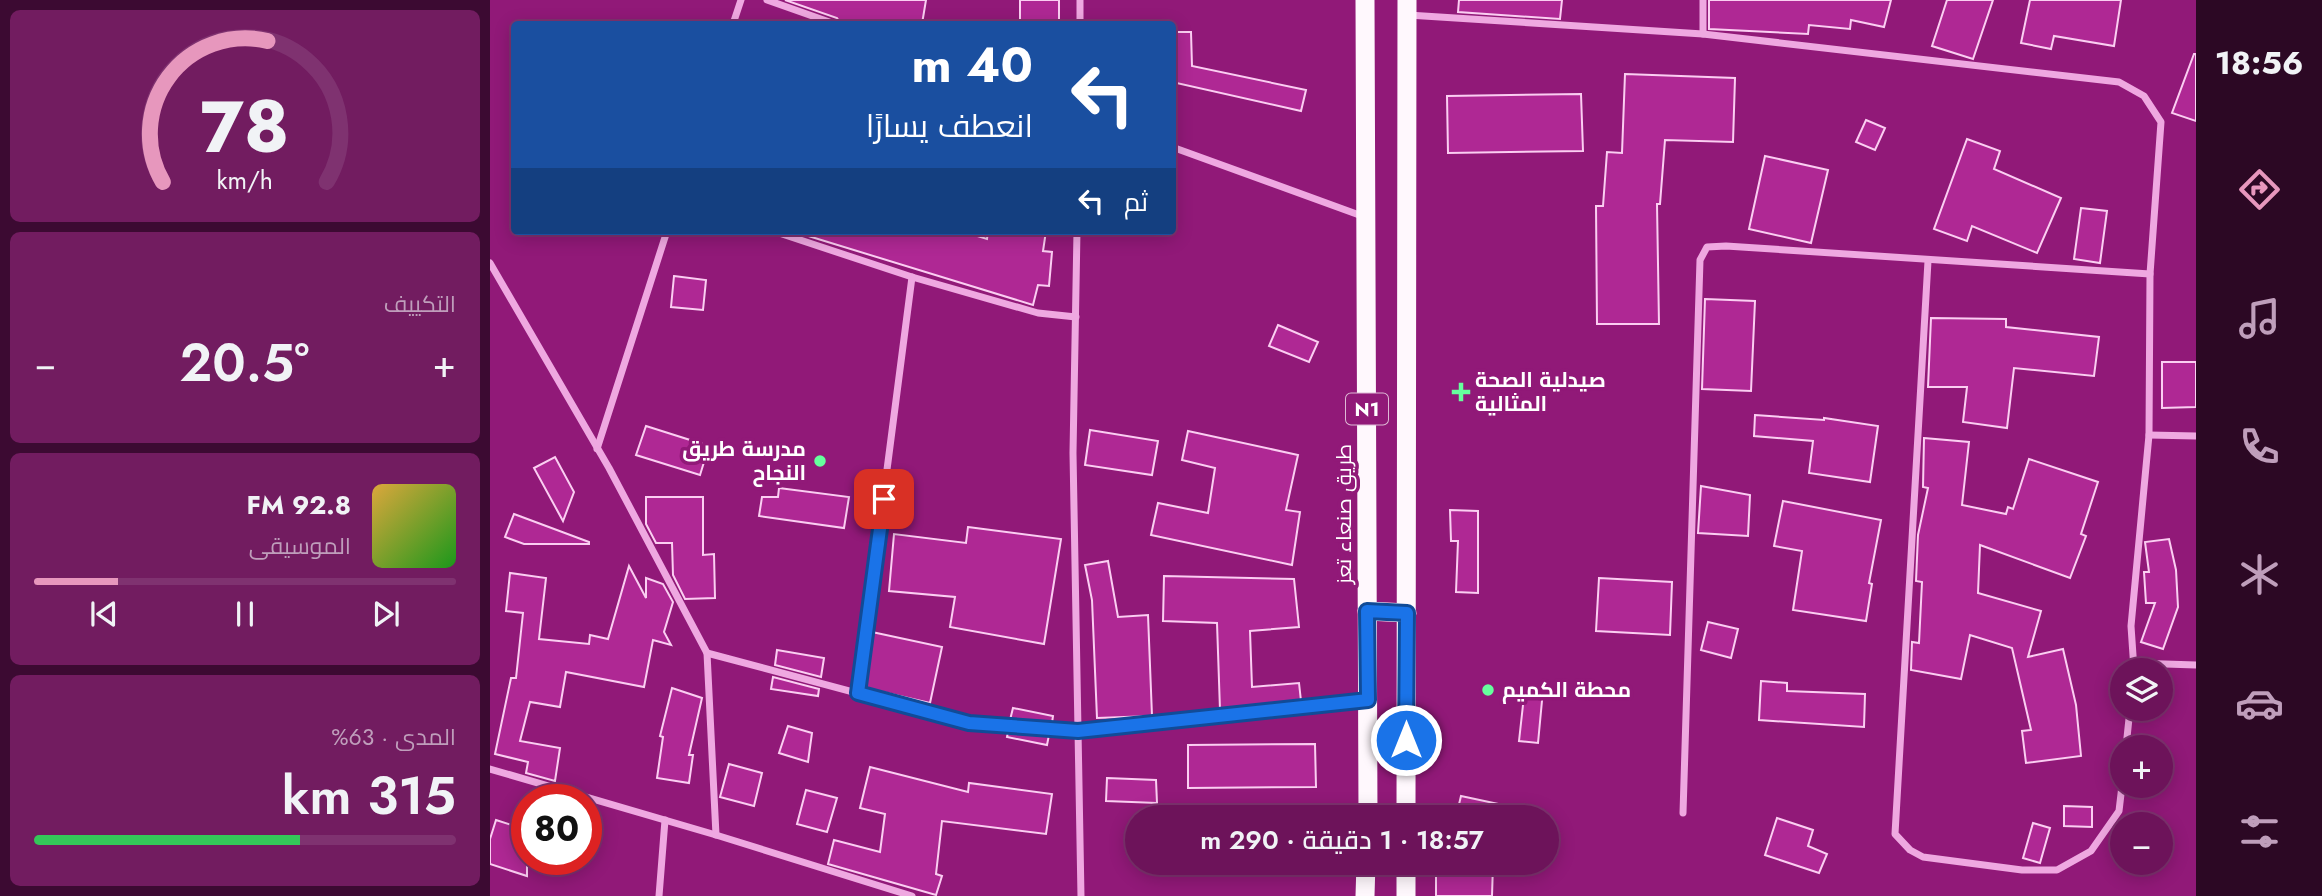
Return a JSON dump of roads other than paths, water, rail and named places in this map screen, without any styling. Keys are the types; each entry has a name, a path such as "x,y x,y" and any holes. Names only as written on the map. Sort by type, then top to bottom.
{"highway":[{"name":"طريق صنعاء تعز","path":"1365,0 1368,218 1368,805"},
{"name":"N1","path":"1406,805 1407,8"},
{"path":"1367,611 1407,613"},
{"path":"1365,896 1366,875"},
{"path":"1406,875 1406,896"}],"street":[{"path":"734,21 741,0"},
{"path":"766,0 826,21"},
{"path":"1080,0 1080,21"},
{"path":"1703,0 1703,34"},
{"path":"1407,8 1703,34 2119,82 2144,96 2161,122 2150,274 2149,435 2131,626 2133,658"},
{"path":"1176,148 1368,218"},
{"path":"597,449 666,235"},
{"path":"785,235 912,277 1038,313 1076,318"},
{"path":"1077,235 1073,453 1081,896"},
{"path":"1684,813 1700,260 1707,247 1726,246 2150,274"},
{"path":"1928,261 1895,834 1910,850 1923,856 2022,870 2057,870 2091,851 2119,811 2121,798"},
{"path":"490,263 597,449 707,653 716,835"},
{"path":"858,693 912,277"},
{"path":"2149,435 2196,436"},
{"path":"707,653 969,723 1078,731 1368,700"},
{"path":"2173,665 2196,665"},
{"path":"490,769 912,896"},
{"path":"660,896 665,820"}],"place":[{"name":"صيدلية الصحة المثالية","path":"1461,392"},
{"name":"مدرسة طريق النجاح","path":"820,461"},
{"name":"محطة الكميم","path":"1488,690"}]}
